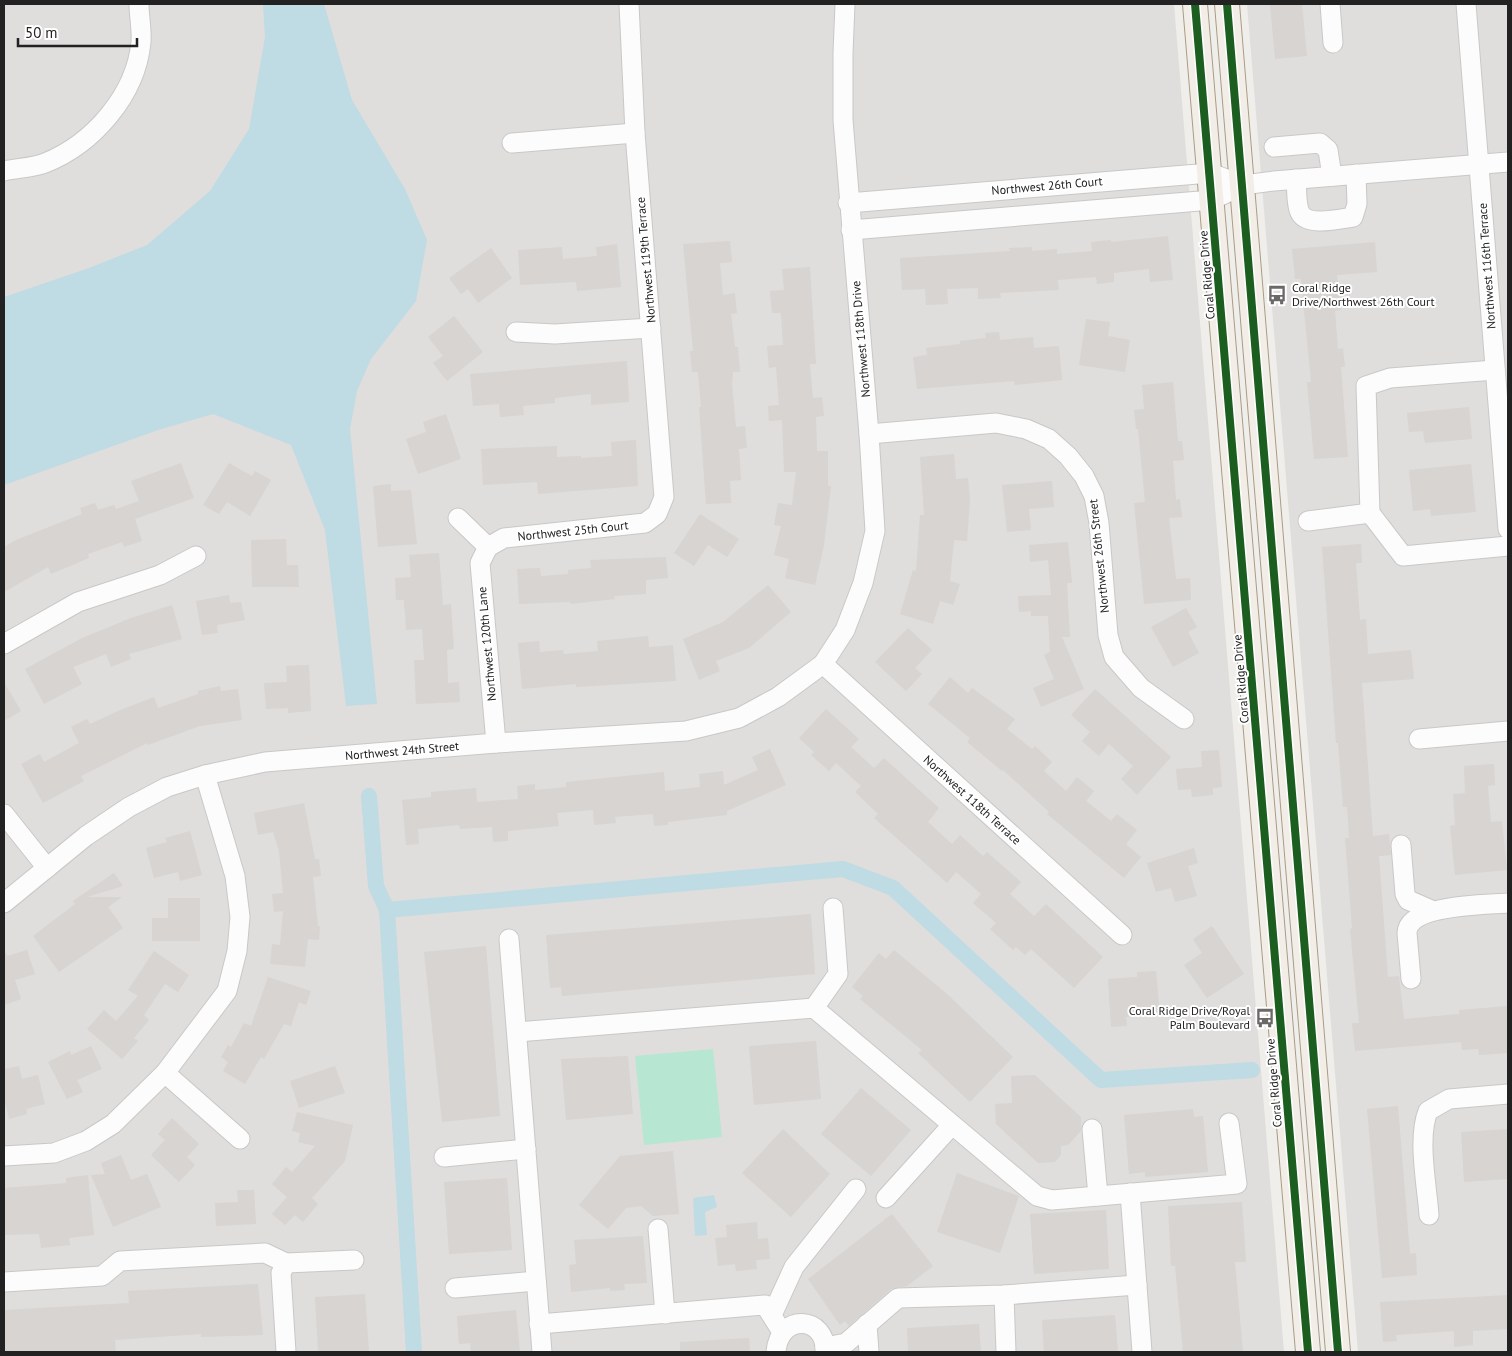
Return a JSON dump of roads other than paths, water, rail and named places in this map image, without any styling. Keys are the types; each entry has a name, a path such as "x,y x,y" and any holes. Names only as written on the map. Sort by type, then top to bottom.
{"main road":[{"name":"Coral Ridge Drive","path":"1195,4 1308,1352"},
{"path":"1227,4 1244,185 1264,472 1338,1352"},
{"path":"1260,780 1291,778"}],"street":[{"path":"4,171 45,163 79,144 110,116 131,81 141,42 139,4"},
{"name":"Northwest 119th Terrace","path":"629,4 635,133 664,497 657,514"},
{"name":"Northwest 118th Drive","path":"823,664 845,630 863,583 875,531 869,434 848,202 842,53 845,4"},
{"path":"1330,4 1333,43"},
{"name":"Northwest 116th Terrace","path":"1466,4 1508,529"},
{"path":"512,143 635,133"},
{"path":"1274,147 1320,143 1328,150 1332,176"},
{"name":"Northwest 26th Court","path":"851,230 1212,200 1244,185 1508,162"},
{"name":"Northwest 26th Court","path":"848,202 1210,172 1244,185"},
{"path":"1296,179 1299,212 1304,218 1312,221 1353,217 1357,204 1356,174"},
{"path":"516,332 555,334 651,328"},
{"path":"1495,370 1390,378 1366,386 1370,513 1403,556 1508,546"},
{"name":"Northwest 26th Street","path":"869,434 996,423 1026,430 1049,439 1068,456 1084,476 1094,496 1099,523 1108,635 1114,656 1140,688 1184,719"},
{"path":"1308,521 1370,513"},
{"name":"Northwest 25th Court","path":"488,547 504,538 645,523 657,514"},
{"path":"458,518 488,547"},
{"name":"Northwest 120th Lane","path":"488,547 480,563 496,743"},
{"path":"4,644 78,602 160,575 196,556"},
{"name":"Northwest 24th Street","path":"4,903 86,836 129,807 167,787 204,775 265,762 496,743 686,731 739,718 778,697 823,664"},
{"name":"Northwest 118th Terrace","path":"823,664 1122,935"},
{"path":"1419,739 1508,731"},
{"path":"4,1156 54,1153 86,1141 113,1124 166,1073 227,991 237,951 240,917 235,876 204,775"},
{"path":"4,814 47,868"},
{"path":"1401,845 1405,894 1408,900 1432,910 1508,903"},
{"path":"814,1008 838,974 833,908"},
{"path":"1411,979 1407,928 1432,910"},
{"path":"509,939 542,1352"},
{"path":"516,1032 814,1008 1036,1196 1052,1200 1237,1184 1229,1123"},
{"path":"166,1073 240,1139"},
{"path":"1429,1216 1424,1120 1428,1111 1449,1099 1508,1094"},
{"path":"886,1198 952,1125"},
{"path":"1092,1129 1098,1196"},
{"path":"444,1157 526,1150"},
{"path":"772,1316 794,1267 856,1189"},
{"path":"1130,1194 1142,1352"},
{"path":"658,1228 665,1314"},
{"path":"4,1282 102,1276 120,1261 265,1253 286,1263 354,1260"},
{"path":"286,1263 281,1273 286,1352"},
{"path":"455,1288 536,1281"},
{"path":"776,1352 778,1339 782,1332 797,1324 812,1326 819,1331 825,1349 846,1343 898,1298 1004,1295 1137,1286"},
{"path":"1004,1295 1006,1352"},
{"path":"539,1324 765,1305 782,1332"},
{"path":"867,1324 869,1352"}],"water":[{"path":"263,4 324,4 352,100 405,189 427,240 416,301 371,359 357,391 350,429 377,704 346,706 325,530 291,445 213,414 158,430 4,485 4,297 89,268 147,245 210,191 249,129 265,37"},
{"path":"714,1195 717,1207 705,1212 707,1235 695,1236 693,1198"}],"waterway":[{"path":"369,796 376,886 387,910"},
{"path":"414,1352 387,910 843,869 893,888 1101,1080 1252,1070"}],"place":[{"name":"Coral Ridge Drive/Northwest 26th Court","path":"1277,295"},
{"name":"Coral Ridge Drive/Royal Palm Boulevard","path":"1265,1018"}]}
